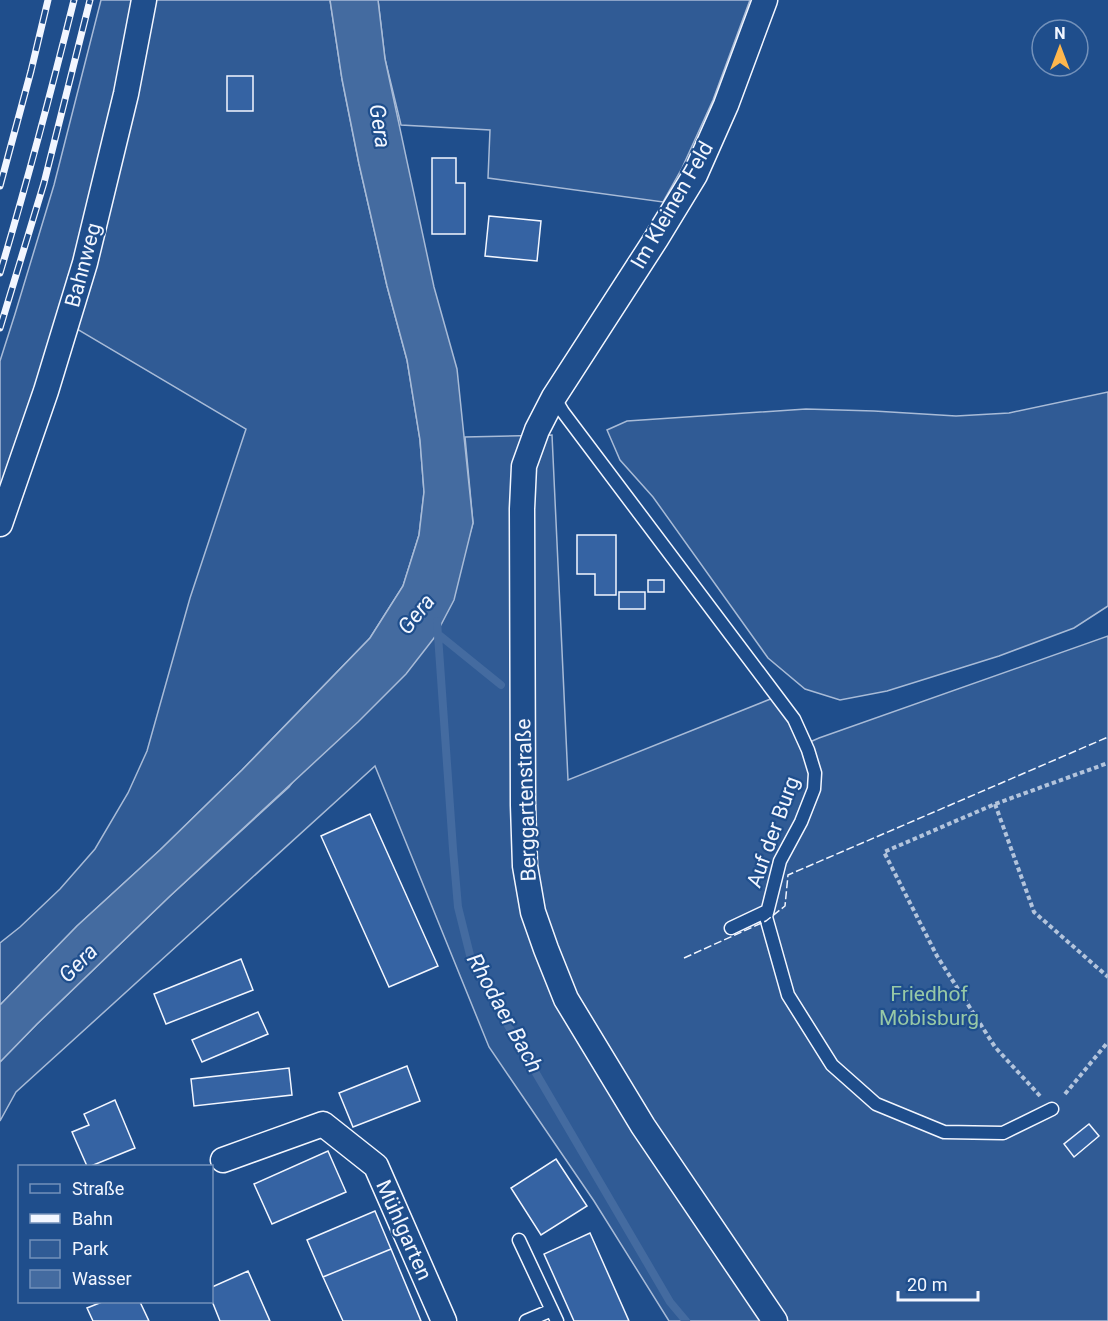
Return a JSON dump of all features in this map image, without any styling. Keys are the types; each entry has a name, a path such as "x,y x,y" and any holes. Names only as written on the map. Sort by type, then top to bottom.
{"street":[{"name":"Bahnweg","path":"0,524 46,391 85,263 126,94 144,0"},
{"name":"Im Kleinen Feld","path":"554,398 695,175 726,105 765,0"},
{"name":"Berggartenstraße","path":"554,398 537,430 524,466 522,509 523,805 525,866 533,912 566,999 643,1126 775,1321"},
{"name":"Mühlgarten","path":"223,1160 323,1124 376,1166 444,1321"}],"lane":[{"name":"Auf der Burg","path":"554,398 794,719 808,750 815,773 814,789 801,822 780,861 766,921 788,995 832,1065 876,1104 944,1132 1003,1133 1052,1109"},
{"path":"731,928 767,911"},
{"path":"519,1240 555,1315 526,1321"}],"path":[{"path":"1108,763 995,804 884,852 937,956 995,1047 1052,1109 1108,1042"},
{"path":"995,804 1034,912 1108,977"}],"green space":[{"path":"101,0 330,0 342,79 359,164 387,286 407,360 420,440 424,492 419,535 403,586 370,638 242,770 77,926 0,1005 0,943 60,889 95,849 128,793 147,751 190,598 246,429 62,320 0,507 0,361 54,185"},
{"path":"378,0 750,0 713,100 682,168 663,202 488,178 490,130 401,125 385,59"},
{"path":"1108,392 1108,606 1074,628 999,656 887,691 840,700 805,689 768,658 653,497 620,460 607,430 627,421 806,409 956,416 1009,413"},
{"name":"Friedhof Möbisburg","path":"552,435 568,780 773,698 803,745 1108,636 1108,1321 669,1321 594,1201 489,1047 375,766 16,1092 0,1121 0,1062 170,896 289,787 465,551 473,523 465,437"}],"water":[{"name":"Gera","path":"330,0 378,0 385,59 434,287 457,369 473,523 454,600 434,638 406,674 358,722 170,896 0,1062 0,1005 77,926 242,770 370,638 403,586 419,535 424,492 420,440 407,360 387,286 359,164 342,79"}],"building":[{"path":"227,76 253,76 253,111 227,111"},
{"path":"432,158 456,158 456,183 465,183 465,234 432,234"},
{"path":"489,216 541,221 537,261 485,256"},
{"path":"577,535 616,535 616,595 595,595 595,574 577,574"},
{"path":"648,580 664,580 664,592 648,592"},
{"path":"619,592 645,592 645,609 619,609"},
{"path":"370,814 438,966 389,987 321,836"},
{"path":"241,959 253,990 166,1024 154,994"},
{"path":"258,1012 268,1034 202,1062 192,1040"},
{"path":"407,1066 420,1101 353,1127 339,1093"},
{"path":"289,1068 292,1095 194,1106 191,1079"},
{"path":"115,1100 135,1148 93,1165 87,1165 72,1132 89,1125 84,1114"},
{"path":"1089,1124 1099,1136 1074,1157 1064,1144"},
{"path":"328,1151 346,1192 272,1224 254,1184"},
{"path":"556,1159 587,1206 541,1235 511,1188"},
{"path":"375,1211 391,1249 323,1277 307,1240"},
{"path":"590,1233 629,1321 574,1321 544,1254"},
{"path":"391,1249 421,1321 343,1321 323,1277"},
{"path":"248,1271 270,1321 220,1321 213,1303 213,1287"},
{"path":"100,1303 140,1303 149,1321 93,1321 87,1308"}],"waterway":[{"name":"Rhodaer Bach","path":"437,621 458,907 470,955 492,998 670,1302 686,1321"},
{"path":"438,634 501,685"}],"railway":[{"path":"0,186 48,0"},
{"path":"0,273 74,0"},
{"path":"0,328 44,183 90,0"}],"fence":[{"path":"684,958 766,921 785,906 788,875 1108,737"}]}
